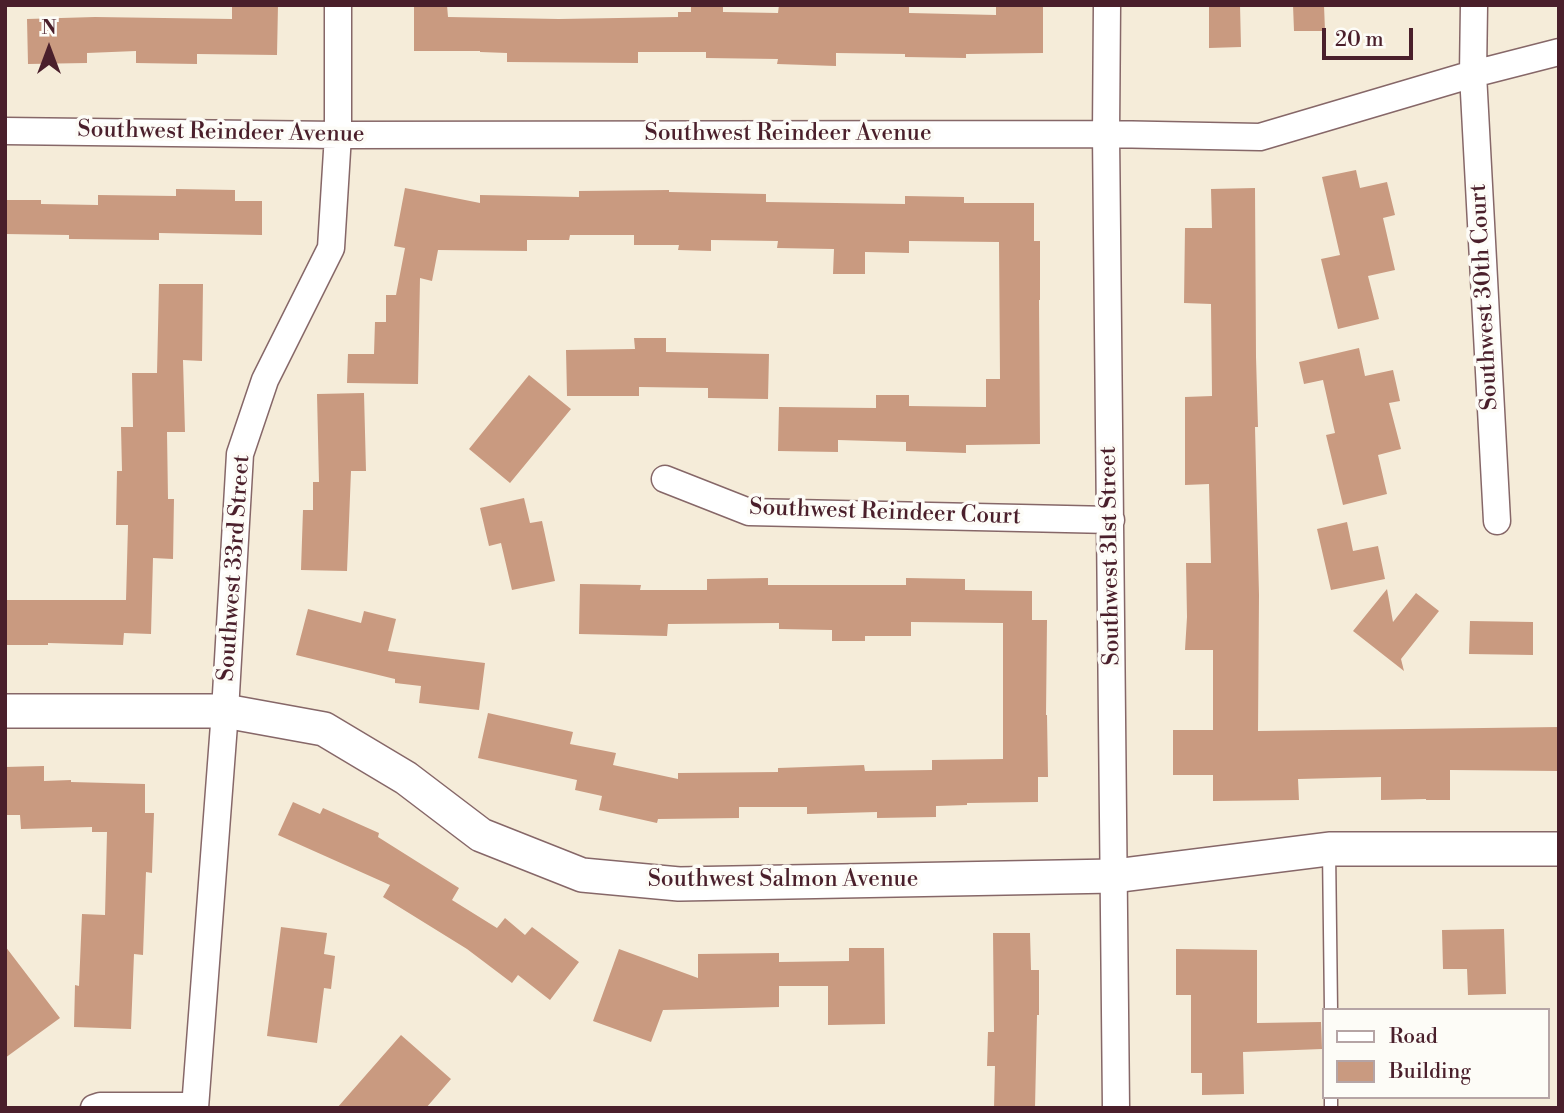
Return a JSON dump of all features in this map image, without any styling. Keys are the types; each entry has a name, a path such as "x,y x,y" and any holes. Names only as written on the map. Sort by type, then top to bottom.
{"street":[{"name":"Southwest 33rd Street","path":"195,1107 225,711 240,454 265,380 331,248 338,135 338,5"},
{"name":"Southwest 31st Street","path":"1107,5 1116,1108"},
{"name":"Southwest 30th Court","path":"1474,5 1473,74 1497,521"},
{"name":"Southwest Reindeer Avenue","path":"5,131 338,135 1260,136 1559,52"},
{"name":"Southwest Reindeer Court","path":"665,478 749,512 1111,520"},
{"name":"Southwest Salmon Avenue","path":"5,711 225,711 324,729 406,778 481,835 582,875 679,884 1114,876 1329,849 1559,849"},
{"path":"1559,849 1559,858"},
{"path":"94,1108 195,1107"}],"lane":[{"path":"1329,849 1331,1008"}],"building":[{"path":"232,5 278,5 277,55 197,54 197,64 136,63 136,51 87,53 87,63 28,64 27,19 232,19"},
{"path":"414,5 447,5 448,17 559,19 678,17 678,12 691,12 691,5 723,5 723,12 778,13 779,5 909,5 909,13 996,15 996,5 1043,5 1043,53 966,54 966,58 836,53 836,66 777,64 778,59 706,58 706,52 638,52 638,63 507,62 507,53 414,51"},
{"path":"1209,5 1240,5 1241,47 1209,48"},
{"path":"1293,5 1324,5 1325,31 1294,31"},
{"path":"1356,170 1360,188 1387,182 1395,215 1383,218 1395,270 1368,276 1379,319 1338,329 1321,259 1340,255 1322,177"},
{"path":"405,188 480,203 480,195 579,197 579,191 669,190 766,194 766,202 905,204 905,196 964,197 964,203 1034,203 1034,241 1040,241 1040,444 966,445 966,453 906,451 906,442 838,440 838,452 778,451 779,407 876,408 876,395 909,395 909,406 986,407 986,379 1000,379 999,242 909,241 909,253 865,252 865,274 833,274 834,249 777,248 778,241 711,240 711,251 678,250 679,245 634,245 634,235 570,235 569,240 527,240 527,251 438,250 432,281 420,278 418,384 347,383 348,354 374,354 375,322 386,322 386,295 396,295 405,248 394,246"},
{"path":"1255,188 1258,731 1559,727 1559,771 1450,770 1450,800 1381,800 1381,777 1298,779 1299,800 1213,801 1213,775 1173,775 1173,730 1213,730 1213,650 1185,650 1186,563 1211,563 1209,484 1185,485 1185,397 1212,396 1211,304 1184,303 1185,228 1212,228 1211,189"},
{"path":"176,189 235,190 235,201 262,201 262,235 159,233 159,240 69,239 69,235 5,234 5,200 98,205 98,195 176,196"},
{"path":"159,284 203,284 202,361 183,360 185,432 167,432 168,499 174,499 173,559 153,558 151,634 124,633 123,645 5,645 5,600 126,600 128,525 116,525 117,471 122,471 121,427 133,427 132,373 157,373"},
{"path":"634,338 666,338 666,352 769,354 768,399 708,398 708,388 639,387 639,396 567,396 566,350 635,349"},
{"path":"1359,348 1365,376 1393,370 1400,401 1389,403 1401,449 1378,455 1387,494 1343,505 1326,435 1335,433 1323,380 1304,384 1299,362"},
{"path":"529,375 571,409 510,483 469,449"},
{"path":"364,393 366,471 351,471 347,571 301,570 303,510 313,510 313,482 319,482 317,394"},
{"path":"524,498 530,523 542,521 555,581 512,590 501,543 489,546 480,508"},
{"path":"1347,522 1353,551 1378,546 1385,579 1331,590 1317,529"},
{"path":"768,578 768,585 906,585 906,578 965,579 965,590 1032,591 1032,620 1047,620 1048,777 1038,777 1038,802 936,806 936,817 877,818 877,812 807,814 807,807 739,807 739,818 658,819 657,823 599,810 602,796 575,790 577,780 478,758 488,713 573,732 570,744 616,753 613,765 678,779 678,773 778,772 778,768 864,765 865,771 932,770 932,760 1003,759 1003,623 911,622 911,636 865,636 865,641 832,641 832,630 779,629 779,623 668,624 667,636 579,634 580,584 641,585 640,590 707,590 707,579"},
{"path":"1387,589 1393,622 1416,593 1439,611 1401,659 1404,671 1353,631"},
{"path":"308,609 361,623 364,611 396,619 388,651 485,663 479,710 419,703 421,686 395,683 395,679 296,655"},
{"path":"1470,621 1533,622 1533,655 1469,654"},
{"path":"44,766 44,781 145,784 145,813 154,813 152,873 146,872 143,955 134,954 131,1029 74,1027 82,914 105,915 107,832 92,832 92,827 21,829 20,815 5,815 5,767"},
{"path":"293,802 320,814 323,808 379,833 378,837 459,888 452,900 497,928 505,918 525,935 532,927 579,962 550,1000 518,975 512,983 467,949 383,897 390,885 278,835"},
{"path":"281,927 327,933 324,954 335,956 331,989 324,988 317,1043 267,1036"},
{"path":"1504,929 1506,994 1468,995 1467,969 1443,969 1442,930"},
{"path":"993,933 1030,933 1031,970 1039,970 1035,1108 994,1108 995,1066 987,1066 988,1032 994,1032"},
{"path":"5,946 60,1018 5,1058"},
{"path":"849,948 884,948 885,1024 828,1025 828,986 779,986 779,1007 663,1010 651,1042 593,1021 619,949 698,978 698,954 779,953 779,962 849,961"},
{"path":"1176,949 1257,950 1257,1023 1321,1022 1322,1049 1243,1052 1244,1094 1202,1095 1202,1073 1191,1073 1191,995 1176,995"},
{"path":"401,1035 451,1079 426,1108 337,1108"}]}
